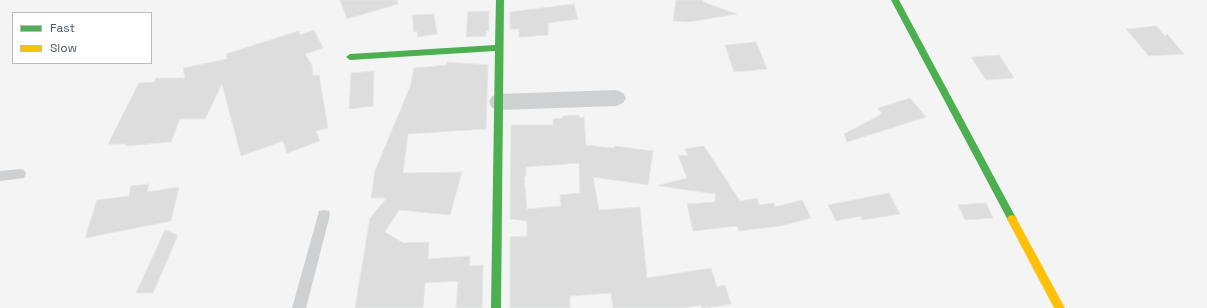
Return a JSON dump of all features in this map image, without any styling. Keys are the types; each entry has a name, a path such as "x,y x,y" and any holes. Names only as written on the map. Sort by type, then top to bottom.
{"street":[{"path":"496,308 500,0"},
{"path":"895,0 1060,308"},
{"path":"350,57 500,48"},
{"path":"499,102 616,98"}],"lane":[{"path":"0,176 20,174"},
{"path":"299,308 324,215"}],"building":[{"path":"340,0 397,0 398,4 347,19"},
{"path":"676,0 703,0 703,2 737,14 688,22 673,21"},
{"path":"574,4 578,19 548,23 548,35 519,37 519,29 510,29 510,12"},
{"path":"489,11 489,31 486,31 486,36 466,37 468,12"},
{"path":"434,14 437,34 418,37 417,31 414,32 412,15"},
{"path":"1156,26 1165,36 1167,34 1184,54 1149,56 1126,29"},
{"path":"314,30 323,48 305,54 312,65 313,76 319,75 328,128 316,131 320,141 287,153 283,141 241,156 222,84 205,119 180,119 171,142 126,146 126,144 108,144 139,83 154,82 156,78 185,78 183,68 227,59 226,54 299,31 300,35"},
{"path":"756,42 767,69 734,72 725,45"},
{"path":"999,55 1014,78 986,80 971,57"},
{"path":"447,62 488,65 486,129 408,134 403,173 462,172 450,215 399,210 385,232 403,243 429,242 428,259 470,256 469,266 483,265 482,308 456,308 458,281 425,283 423,308 355,308 370,218 387,198 371,198 375,171 410,87 414,68 447,65"},
{"path":"374,71 373,106 349,109 351,73"},
{"path":"910,98 926,117 847,142 844,134 882,114 878,108"},
{"path":"579,115 580,118 584,117 586,145 614,148 615,146 653,151 648,185 593,177 599,210 640,207 647,278 711,268 717,287 725,285 731,304 705,308 702,308 701,305 682,308 613,308 611,293 570,296 570,308 510,308 510,237 527,236 527,221 510,219 511,125 553,125 553,119 563,118 563,116","holes":["579,163 580,193 560,195 561,206 527,209 527,211 524,177 526,176 526,167"]},
{"path":"704,146 740,201 757,198 759,205 774,203 775,207 802,200 811,218 781,226 739,231 737,226 693,231 687,204 715,202 716,194 659,185 687,178 678,155 688,156 685,149"},
{"path":"149,184 147,192 179,187 171,221 85,238 97,200 129,196 131,186"},
{"path":"889,193 900,214 862,220 861,216 836,221 828,205"},
{"path":"986,203 993,218 965,220 958,205"},
{"path":"165,230 178,235 153,293 136,293"}],"traffic: fast":[{"path":"496,308 500,0"},
{"path":"895,0 1012,219"},
{"path":"350,57 500,48"}],"traffic: slow":[{"path":"1012,219 1060,308"}]}
